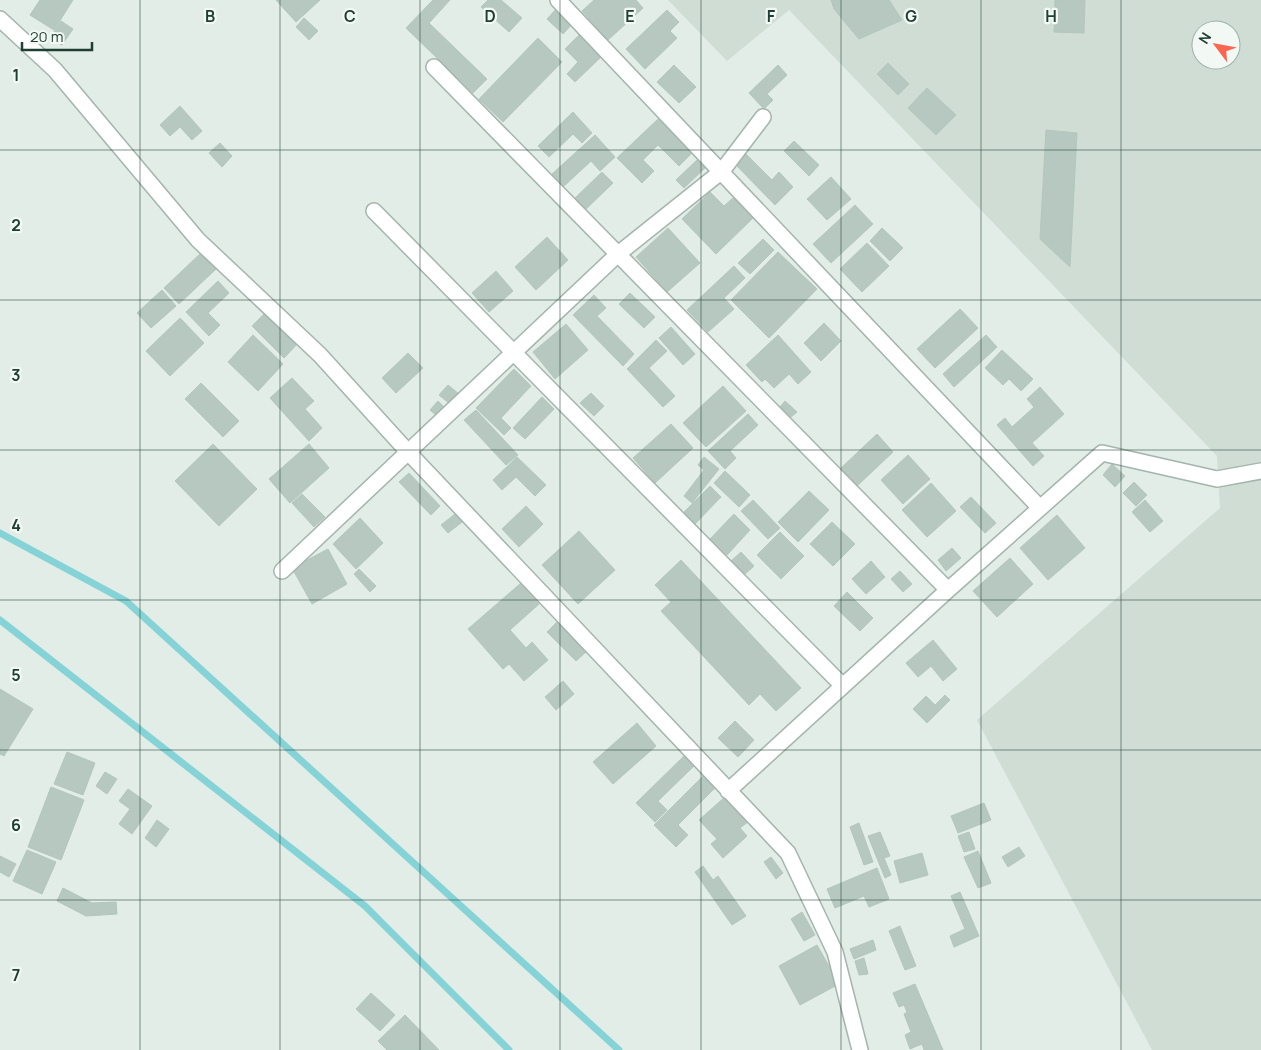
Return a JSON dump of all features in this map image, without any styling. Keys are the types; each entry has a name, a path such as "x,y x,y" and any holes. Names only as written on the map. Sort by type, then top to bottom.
{"street":[{"path":"558,0 1040,508"},
{"path":"0,19 55,70 198,240 320,355 408,452 788,853 836,952 860,1050"},
{"path":"434,67 948,590"},
{"path":"282,572 618,254 722,171 763,117"},
{"path":"374,211 843,686"},
{"path":"728,791 948,590 1102,453 1217,479 1261,471"}],"shaded area":[{"path":"668,0 1261,0 1261,1050 1152,1050 977,720 1220,508 1217,456 789,10 727,61"}],"building":[{"path":"40,0 73,0 54,30 30,15"},
{"path":"276,0 320,0 296,22"},
{"path":"433,0 450,0 429,23 487,79 473,93 406,28"},
{"path":"488,0 501,0 522,18 509,32 481,7"},
{"path":"594,0 636,0 643,8 608,40 582,11"},
{"path":"831,0 889,0 902,20 859,39 834,9"},
{"path":"1055,0 1085,0 1084,33 1054,32"},
{"path":"558,7 574,22 563,34 547,19"},
{"path":"667,10 679,22 670,31 677,38 645,69 626,49"},
{"path":"304,18 318,31 309,40 296,27"},
{"path":"61,21 73,29 62,45 50,38"},
{"path":"580,34 602,56 575,82 567,74 578,62 565,49"},
{"path":"538,38 562,62 503,122 479,99"},
{"path":"888,63 909,84 898,95 877,74"},
{"path":"674,65 696,87 679,103 657,82"},
{"path":"778,65 787,75 767,94 773,100 764,109 749,93"},
{"path":"927,88 956,115 936,135 908,108"},
{"path":"180,106 202,131 192,140 180,127 170,136 160,125"},
{"path":"573,112 592,133 582,143 573,134 549,157 538,146"},
{"path":"658,119 692,153 679,166 658,145 643,160 654,171 642,183 617,158"},
{"path":"1046,130 1077,133 1070,267 1040,239"},
{"path":"595,135 615,157 600,171 591,161 563,187 552,174"},
{"path":"794,141 819,165 809,176 784,151"},
{"path":"220,143 232,156 222,167 209,153"},
{"path":"745,153 772,180 779,172 793,187 775,205 735,164"},
{"path":"698,159 706,167 684,188 676,180"},
{"path":"602,172 613,183 584,211 573,200"},
{"path":"831,177 851,199 827,220 807,199"},
{"path":"710,192 724,206 733,198 753,218 716,254 682,219"},
{"path":"855,205 873,224 831,263 813,244"},
{"path":"668,228 700,263 667,292 636,257"},
{"path":"882,228 903,248 890,261 870,241"},
{"path":"547,237 568,260 536,290 515,267"},
{"path":"763,239 774,250 750,274 738,263"},
{"path":"867,243 889,266 862,292 840,269"},
{"path":"778,252 817,289 769,338 731,300"},
{"path":"201,253 216,269 179,304 164,288"},
{"path":"734,266 745,278 724,298 734,309 708,332 687,310"},
{"path":"496,271 513,291 489,312 472,293"},
{"path":"218,281 229,293 208,313 220,325 209,336 186,312"},
{"path":"162,290 176,306 151,328 137,313"},
{"path":"630,293 655,317 644,328 619,304"},
{"path":"594,295 606,308 597,316 634,354 623,366 573,315"},
{"path":"960,309 978,328 935,368 917,349"},
{"path":"267,311 299,342 284,358 252,326"},
{"path":"180,318 204,343 170,376 146,351"},
{"path":"824,323 841,341 821,361 804,343"},
{"path":"566,324 588,350 555,379 533,352"},
{"path":"671,327 695,354 683,365 659,338"},
{"path":"253,335 283,364 258,391 228,362"},
{"path":"778,335 811,372 798,384 789,374 774,388 765,379 762,382 746,365"},
{"path":"986,335 997,347 954,387 943,374"},
{"path":"656,340 667,351 649,368 675,396 663,407 627,369"},
{"path":"1002,350 1033,379 1021,391 1009,379 1003,385 985,368"},
{"path":"408,353 423,368 396,393 382,378"},
{"path":"514,369 531,386 501,418 511,428 504,435 476,408"},
{"path":"292,378 314,401 305,409 322,428 309,441 270,398"},
{"path":"201,383 239,421 223,437 185,399"},
{"path":"448,385 459,394 450,404 439,395"},
{"path":"723,386 746,411 706,447 683,423"},
{"path":"1040,387 1064,414 1032,443 1044,456 1033,466 997,425 1005,418 1012,427 1034,407 1027,399"},
{"path":"591,393 604,406 594,416 580,403"},
{"path":"542,397 554,409 525,439 513,428"},
{"path":"438,401 444,407 437,416 430,410"},
{"path":"785,401 797,412 791,417 780,407"},
{"path":"476,410 518,455 506,465 464,420"},
{"path":"748,414 758,425 730,451 736,458 725,469 708,451"},
{"path":"671,424 693,448 655,483 633,458"},
{"path":"877,434 893,452 857,486 840,469"},
{"path":"213,444 257,489 219,526 175,481"},
{"path":"309,444 329,468 290,503 269,479"},
{"path":"908,455 930,479 903,504 881,480"},
{"path":"517,457 546,485 535,496 516,477 502,490 493,480"},
{"path":"704,457 719,469 692,503 684,496 704,470 698,465"},
{"path":"1112,464 1125,476 1115,487 1103,475"},
{"path":"725,471 750,495 739,507 714,483"},
{"path":"409,473 440,506 431,515 399,482"},
{"path":"1134,482 1147,495 1136,506 1123,493"},
{"path":"931,483 956,511 927,537 902,510"},
{"path":"710,486 721,497 694,525 683,513"},
{"path":"809,491 829,510 798,542 778,522"},
{"path":"302,494 325,517 314,527 292,503"},
{"path":"971,497 996,523 985,533 960,507"},
{"path":"753,500 780,528 768,539 741,511"},
{"path":"1145,500 1163,521 1150,532 1132,512"},
{"path":"526,506 543,524 519,547 502,529"},
{"path":"455,514 462,522 448,533 441,525"},
{"path":"734,514 750,530 727,555 710,539"},
{"path":"1057,515 1085,548 1048,580 1020,548"},
{"path":"360,518 383,543 356,569 333,544"},
{"path":"832,522 855,544 833,566 810,544"},
{"path":"579,531 615,570 578,604 542,565"},
{"path":"780,532 804,556 781,579 757,555"},
{"path":"952,548 961,558 946,571 938,560"},
{"path":"328,549 347,584 312,604 292,568"},
{"path":"741,552 754,566 744,575 731,561"},
{"path":"1010,558 1033,584 997,617 973,591"},
{"path":"681,560 801,688 776,711 760,694 749,705 661,611 671,602 655,585"},
{"path":"871,561 885,577 866,594 852,579"},
{"path":"359,569 376,586 370,592 354,574"},
{"path":"900,571 912,584 903,592 891,579"},
{"path":"521,583 539,604 510,630 526,648 532,642 548,660 524,681 509,664 503,669 468,629"},
{"path":"847,592 873,618 860,631 834,606"},
{"path":"558,621 587,651 576,661 547,632"},
{"path":"933,640 957,669 943,681 931,666 918,677 906,663"},
{"path":"563,681 574,694 556,710 545,697"},
{"path":"0,689 33,709 4,756 0,754"},
{"path":"945,695 950,700 927,723 913,709 926,696 935,705"},
{"path":"735,721 754,740 738,757 718,738"},
{"path":"637,723 656,746 613,784 593,762"},
{"path":"67,752 95,763 83,795 54,784"},
{"path":"685,755 695,765 658,801 667,810 655,822 636,803"},
{"path":"105,772 117,779 107,794 96,786"},
{"path":"705,774 717,786 678,825 688,835 676,847 654,825"},
{"path":"51,787 84,800 61,860 28,847"},
{"path":"128,789 152,806 132,834 119,824 130,809 119,801"},
{"path":"726,796 749,821 740,828 747,836 723,858 711,844 717,839 699,820"},
{"path":"984,803 991,820 958,833 951,816"},
{"path":"157,820 169,829 156,847 145,838"},
{"path":"859,823 873,862 864,865 850,827"},
{"path":"880,832 890,856 884,858 891,875 885,878 868,836"},
{"path":"969,832 975,849 964,852 958,836"},
{"path":"1019,847 1025,856 1008,867 1002,857"},
{"path":"27,850 56,862 42,894 13,881"},
{"path":"978,851 991,883 978,888 964,857"},
{"path":"922,853 928,875 900,883 894,861"},
{"path":"0,856 16,864 9,877 0,872"},
{"path":"771,857 783,873 776,879 764,862"},
{"path":"703,866 713,880 718,876 746,916 732,925 695,872"},
{"path":"877,868 889,899 869,907 864,896 835,908 827,889"},
{"path":"63,888 92,903 116,902 117,914 86,916 57,901"},
{"path":"960,892 979,936 954,947 950,936 965,929 951,896"},
{"path":"802,912 815,935 804,941 791,919"},
{"path":"900,926 916,966 905,970 889,931"},
{"path":"873,940 876,950 854,959 850,949"},
{"path":"817,945 839,984 800,1005 779,966"},
{"path":"864,958 868,974 859,975 855,961"},
{"path":"915,984 943,1050 924,1050 922,1044 910,1049 905,1035 911,1032 904,1014 907,1012 904,1005 899,1007 893,993"},
{"path":"371,993 395,1015 380,1031 356,1009"},
{"path":"405,1015 439,1050 387,1050 378,1041"}],"waterway":[{"path":"0,533 126,601 619,1050"},
{"path":"0,620 365,906 509,1050"}]}
